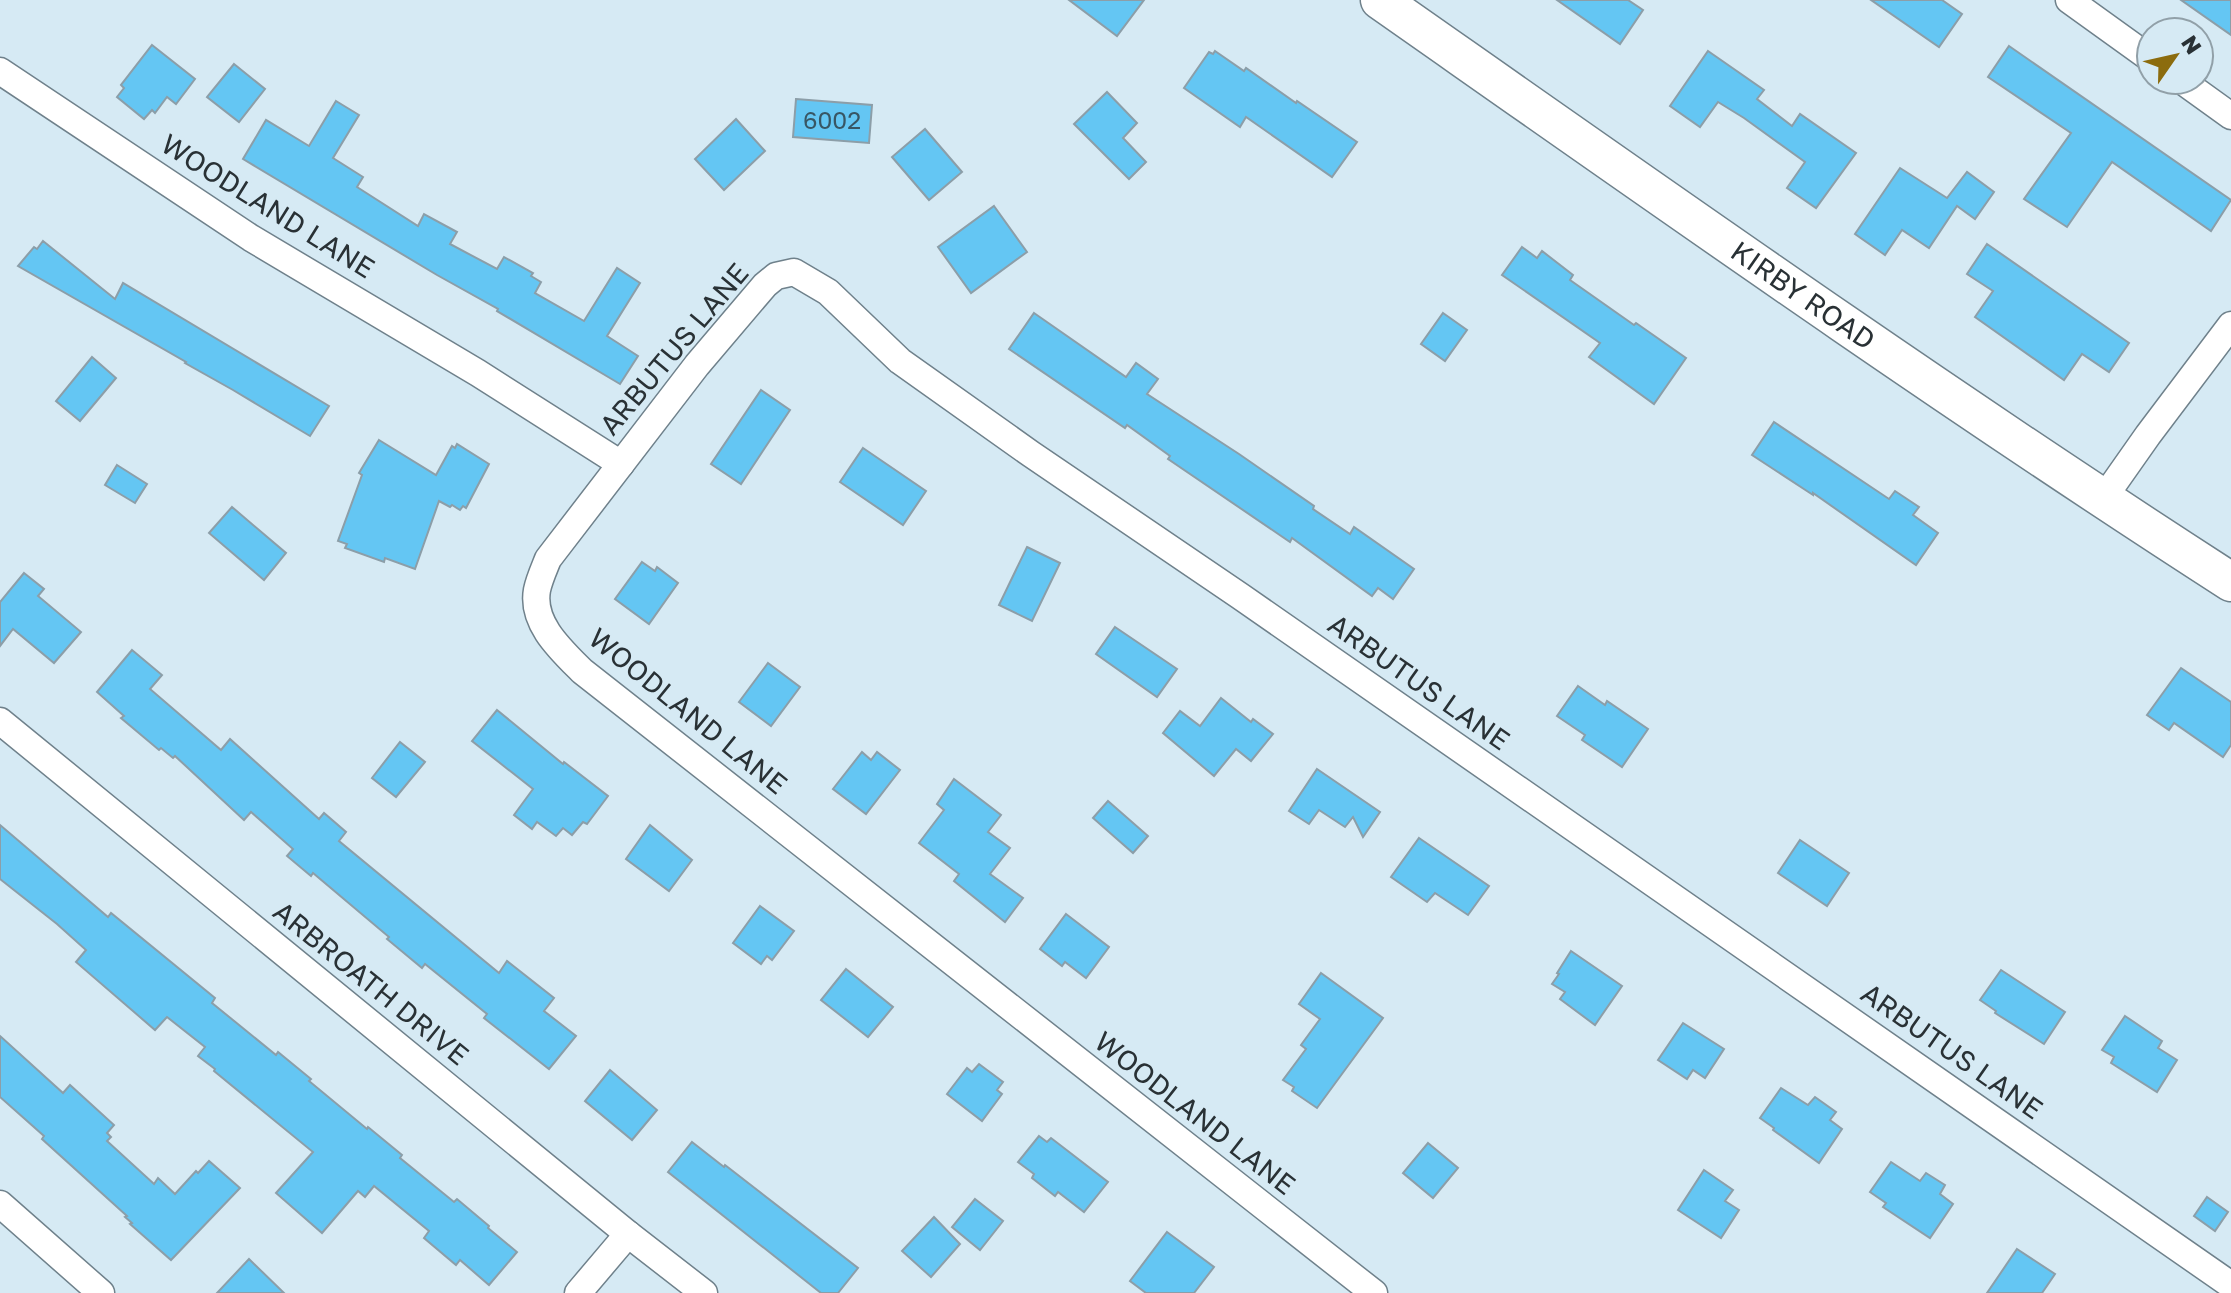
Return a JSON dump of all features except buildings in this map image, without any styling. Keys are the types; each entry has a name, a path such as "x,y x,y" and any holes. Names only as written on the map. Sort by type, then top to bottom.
{"main road":[{"name":"KIRBY ROAD","path":"1380,0 1874,346 2231,582"}],"street":[{"path":"2069,0 2135,47"},
{"name":"WOODLAND LANE","path":"0,71 251,238 478,373 621,464 548,559 537,588 536,603 542,622 556,645 582,671 1374,1293"},
{"path":"2203,96 2231,116"},
{"name":"ARBUTUS LANE","path":"621,464 697,365 765,285 776,276 794,272 828,292 900,361 1019,446 1240,596 2231,1285"},
{"path":"2103,499 2231,325"},
{"name":"ARBROATH DRIVE","path":"0,721 704,1293"},
{"path":"0,1204 101,1293"},
{"path":"578,1293 628,1234"}]}
